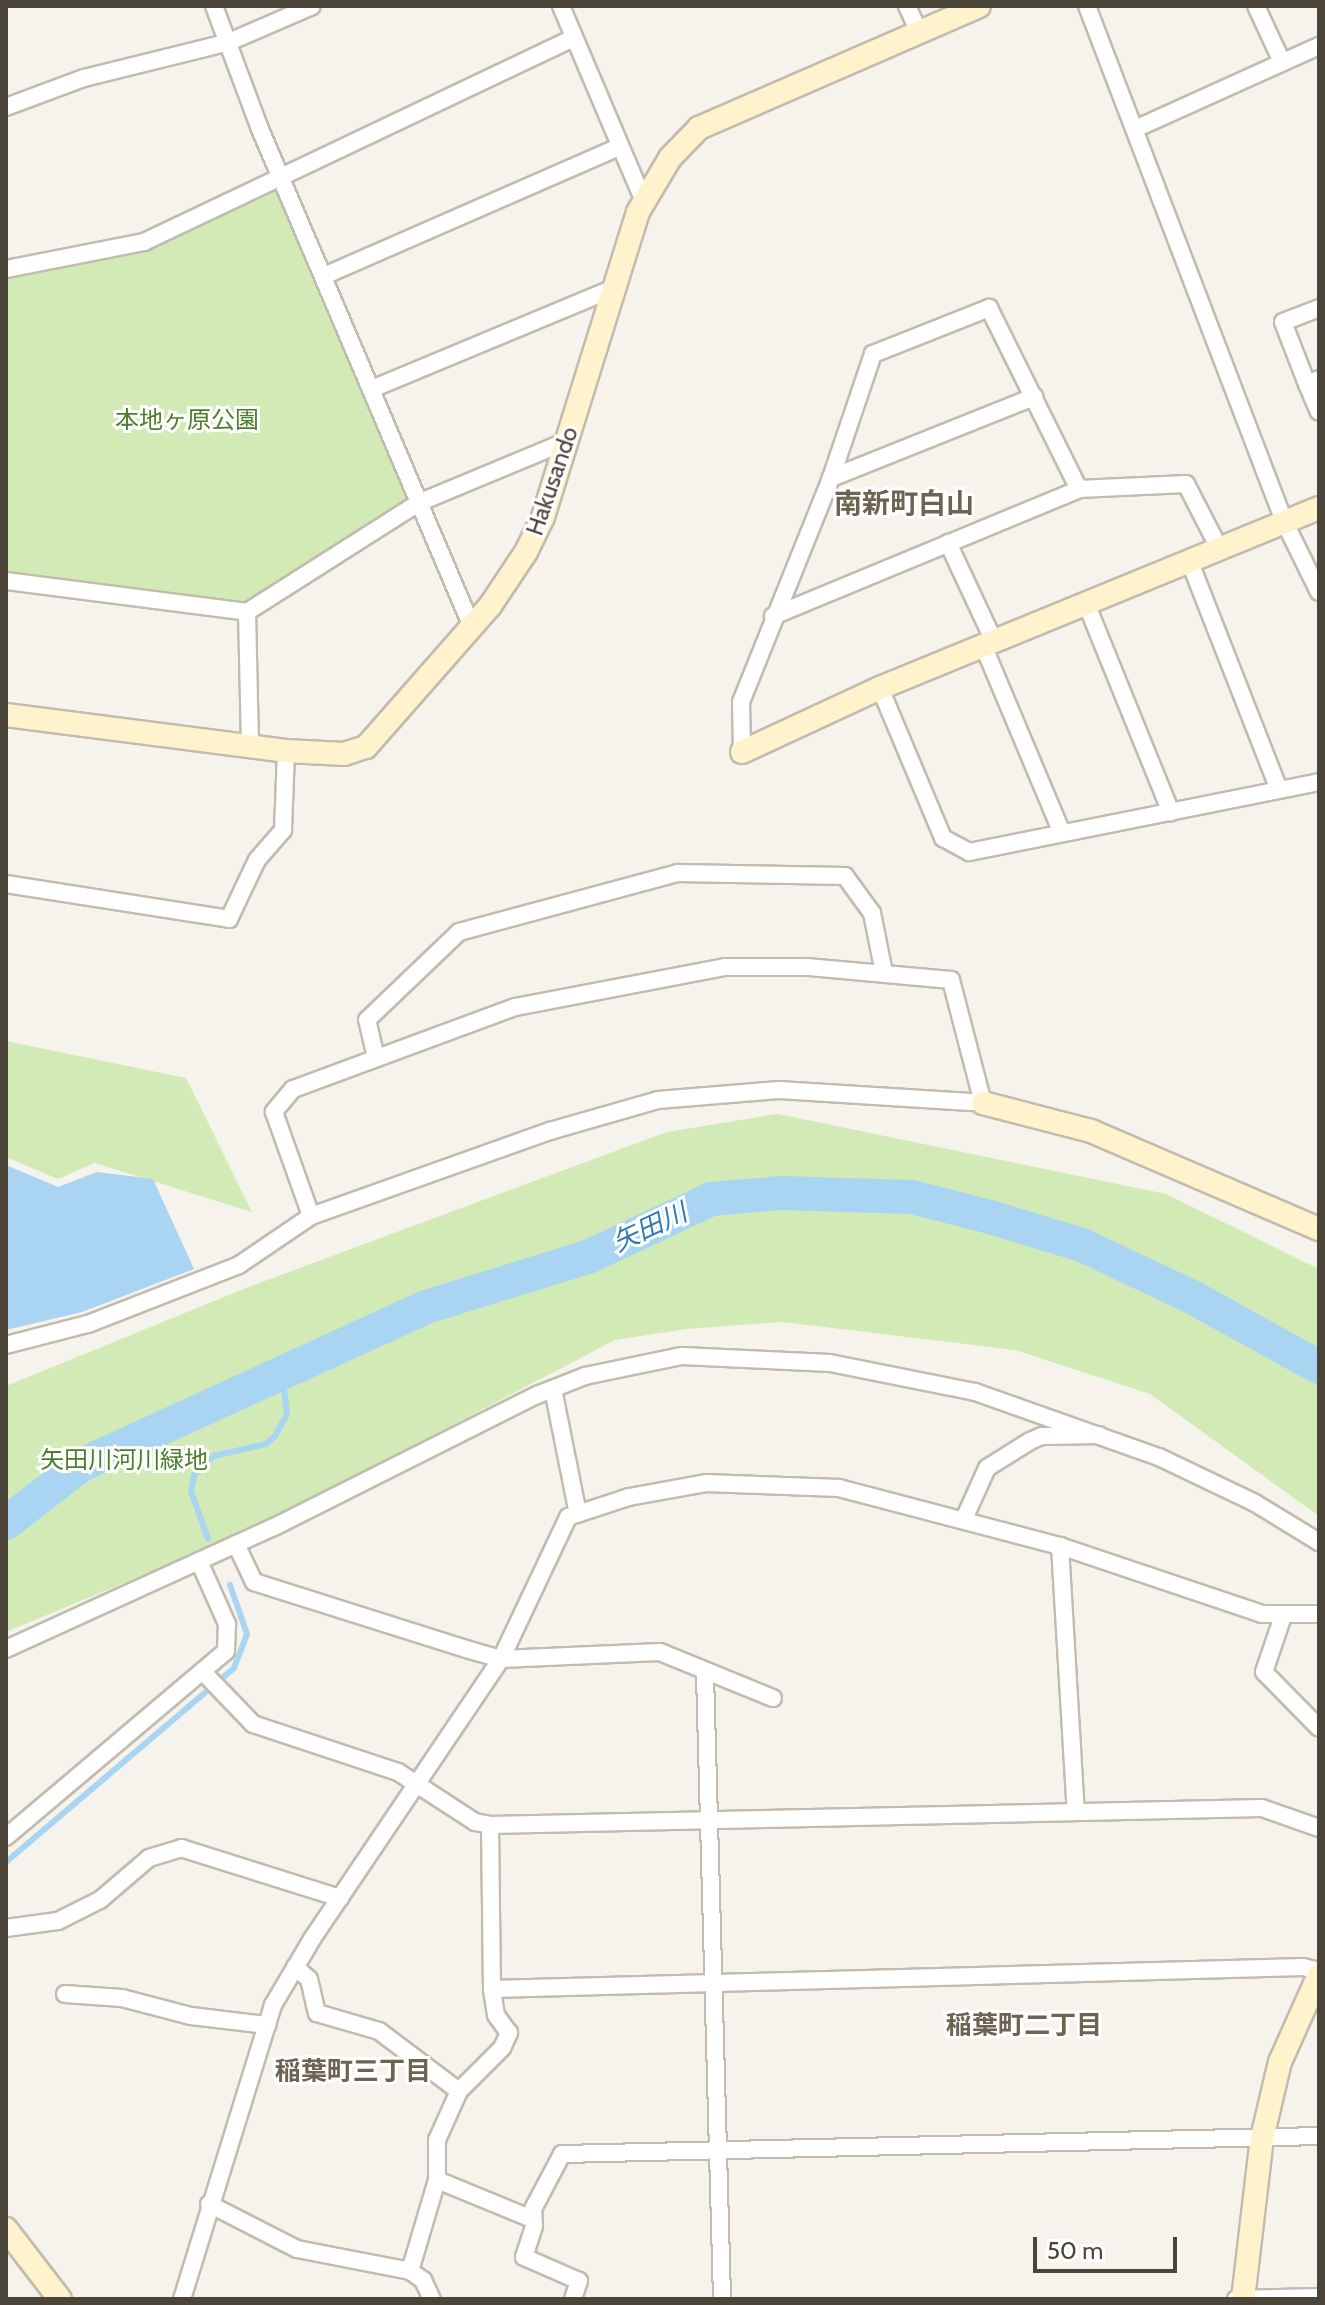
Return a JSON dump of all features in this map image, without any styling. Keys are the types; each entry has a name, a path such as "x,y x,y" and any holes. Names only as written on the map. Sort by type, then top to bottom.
{"street":[{"path":"214,6 472,627"},
{"path":"6,107 84,78 229,42 312,6"},
{"path":"561,6 644,202"},
{"path":"907,6 919,32"},
{"name":"Hakusando","path":"6,715 250,743 286,751 344,754 366,747 472,627 526,552 543,517 644,202 670,158 699,128 979,6"},
{"path":"1087,6 1284,521 1319,592"},
{"path":"1256,6 1282,62"},
{"path":"6,269 144,242 284,179 574,38"},
{"path":"1135,129 1319,46"},
{"path":"326,275 619,147"},
{"path":"374,388 614,288"},
{"path":"1079,489 989,308 873,354 831,478 741,702 742,752 880,688 1319,508"},
{"path":"1319,308 1283,322 1313,381 1319,412"},
{"path":"831,478 1034,397"},
{"path":"6,581 247,612 418,503 567,441"},
{"path":"773,616 1079,489 1186,484 1219,548"},
{"path":"948,543 1062,833"},
{"path":"1189,560 1279,790"},
{"path":"1086,603 1171,812"},
{"path":"247,612 250,743"},
{"path":"880,688 943,838 969,852 1319,782"},
{"path":"6,884 229,919 257,860 283,830 286,751"},
{"path":"376,1058 367,1020 459,932 678,873 845,876 872,913 884,973"},
{"path":"311,1216 274,1112 293,1089 515,1007 725,967 884,973 951,980 983,1103"},
{"path":"6,1345 88,1324 239,1265 311,1216 550,1131 658,1100 779,1090 983,1103 1091,1131 1319,1229"},
{"path":"6,1649 236,1544 553,1389 585,1376 682,1356 777,1357 876,1370 975,1392 1101,1434 1255,1503 1319,1542"},
{"path":"553,1389 578,1514"},
{"path":"964,1519 987,1468 1030,1441 1042,1436 1091,1439 1101,1434"},
{"path":"182,2299 267,2025 295,1967 501,1659 568,1517 668,1488 762,1482 839,1488 1060,1546 1262,1614 1319,1614"},
{"path":"236,1544 254,1582 501,1659 660,1652 705,1674 726,1676 773,1698"},
{"path":"1060,1546 1076,1812"},
{"path":"6,1837 206,1676 218,1662 229,1640 199,1561"},
{"path":"1283,1616 1264,1672 1319,1728"},
{"path":"705,1674 722,2299"},
{"path":"206,1676 253,1724 416,1783 475,1822 490,1825 1262,1808 1319,1828"},
{"path":"410,2271 437,2180 437,2140 459,2091 502,2048 509,2033 496,2015 492,1989 490,1825"},
{"path":"6,1928 58,1921 100,1900 149,1858 181,1848 340,1898"},
{"path":"295,1967 309,1979 317,2013 379,2031 459,2091"},
{"path":"492,1989 1303,1967 1319,1973 1280,2062 1262,2138 1243,2299"},
{"path":"65,1994 122,1998 191,2016 267,2025"},
{"path":"573,2299 579,2281 524,2257 532,2219 551,2168 562,2154 1319,2136"},
{"path":"437,2180 532,2219"},
{"path":"209,2204 297,2249 410,2271 423,2280 432,2299"},
{"path":"6,2229 60,2299"},
{"path":"1236,2299 1319,2297"}],"green space":[{"name":"本地ヶ原公園","path":"284,179 418,503 247,612 6,581 6,269 144,242"},
{"path":"6,1041 186,1078 252,1212 95,1163 58,1179 6,1157"},
{"name":"矢田川河川緑地","path":"778,1114 1166,1194 1319,1269 1319,1516 1150,1394 1015,1350 783,1322 686,1329 615,1340 254,1529 6,1632 6,1386 251,1286 667,1132"}],"water":[{"path":"6,1165 58,1187 97,1172 153,1179 194,1269 82,1312 6,1330"}],"waterway":[{"name":"矢田川","path":"6,1523 81,1465 426,1307 588,1257 711,1199 781,1193 912,1197 990,1217 1082,1245 1192,1297 1319,1367"},
{"path":"208,1539 191,1491 194,1475 214,1456 266,1444 275,1436 287,1414 282,1373"},
{"path":"6,1862 234,1668 247,1634 230,1585"}],"district":[{"name":"南新町白山","path":"904,503"},
{"name":"稲葉町二丁目","path":"1024,2026"},
{"name":"稲葉町三丁目","path":"353,2072"}]}
